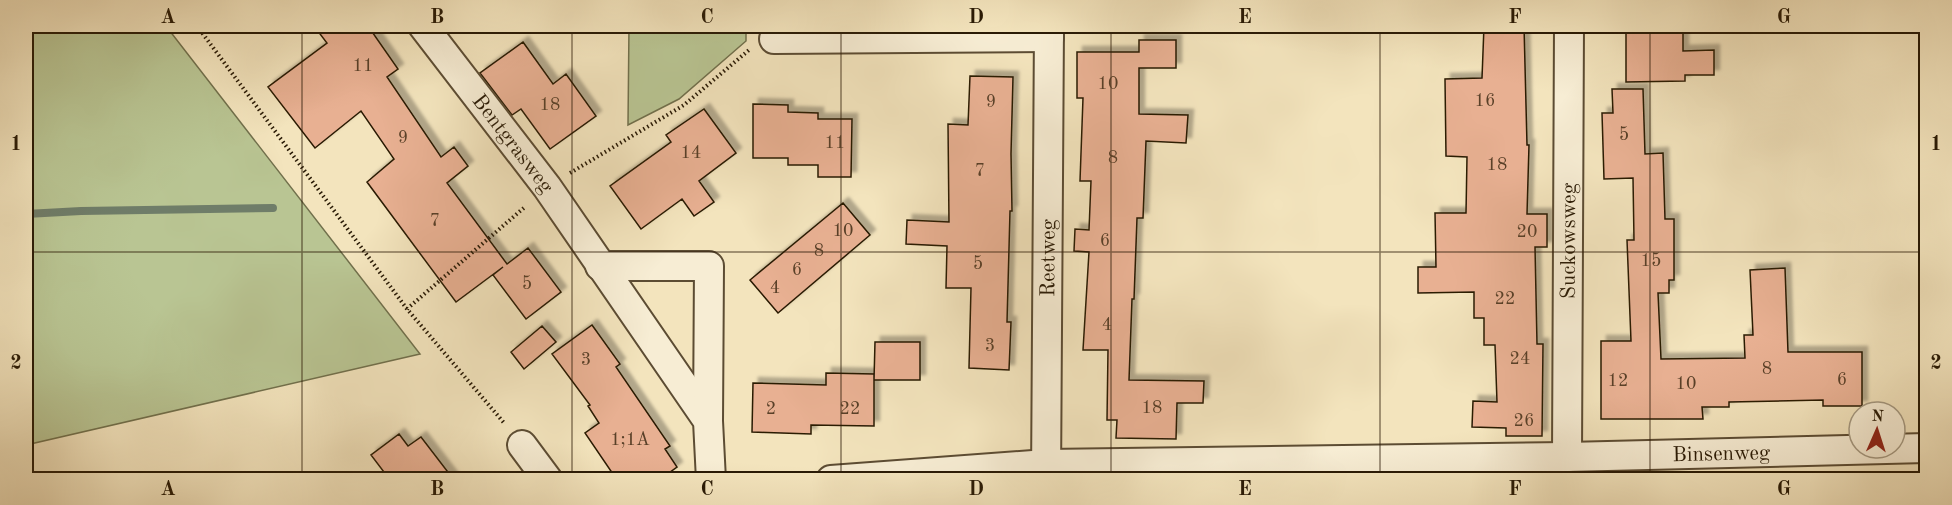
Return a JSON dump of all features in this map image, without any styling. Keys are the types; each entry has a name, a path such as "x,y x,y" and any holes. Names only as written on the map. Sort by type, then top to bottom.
{"street":[{"name":"Bentgrasweg","path":"423,26 547,187 708,421"},
{"name":"Suckowsweg","path":"1567,457 1569,26"},
{"name":"Reetweg","path":"774,39 1049,31 1046,472"},
{"path":"600,266 709,266 708,421 711,480"},
{"path":"522,445 548,480"},
{"name":"Binsenweg","path":"831,480 1926,448"}],"path":[{"path":"197,26 407,309 522,445"},
{"path":"407,309 547,187 684,105 755,46 774,39"}],"green space":[{"path":"26,26 166,26 420,354 26,445"},
{"path":"629,26 746,26 746,41 679,99 628,125"}],"building":[{"path":"314,26 368,26 398,69 387,77 441,157 454,147 468,166 447,183 507,264 528,248 561,292 526,319 493,275 503,267 456,302 367,182 394,159 361,111 315,148 268,87 327,43"},
{"path":"1484,26 1524,26 1527,145 1529,145 1527,214 1547,214 1547,247 1535,247 1537,344 1543,344 1542,436 1506,436 1506,428 1472,427 1473,401 1497,402 1495,345 1484,345 1484,318 1474,318 1474,292 1418,293 1418,267 1436,267 1435,213 1466,213 1467,157 1446,156 1445,79 1482,78"},
{"path":"1626,26 1683,26 1683,51 1714,50 1714,75 1685,75 1685,81 1626,82"},
{"path":"1139,40 1176,40 1176,68 1139,68 1139,114 1188,115 1186,143 1146,141 1143,218 1137,218 1129,380 1204,381 1203,403 1177,403 1176,439 1116,438 1117,420 1107,420 1108,350 1083,350 1089,252 1074,251 1075,229 1089,230 1091,181 1080,181 1083,98 1077,98 1077,52 1139,52"},
{"path":"523,42 553,84 566,74 596,116 550,149 521,109 512,115 480,73"},
{"path":"970,76 1013,77 1012,211 1010,211 1007,322 1011,322 1009,370 969,368 971,288 946,288 947,246 906,244 907,220 949,222 948,124 968,125"},
{"path":"1612,89 1643,89 1645,154 1663,153 1665,219 1674,219 1674,280 1669,280 1669,293 1658,293 1661,359 1745,358 1744,335 1753,335 1750,270 1785,268 1788,352 1862,352 1862,400 1847,400 1847,406 1823,406 1823,400 1729,402 1729,407 1702,407 1703,419 1601,419 1601,341 1631,341 1627,240 1634,240 1633,178 1604,179 1602,113 1613,113"},
{"path":"753,104 788,105 788,112 818,113 818,119 852,119 851,177 818,177 818,165 788,165 788,158 753,158"},
{"path":"704,109 736,153 699,181 714,202 694,216 682,199 641,229 610,186 671,142 666,135"},
{"path":"843,203 870,235 778,313 750,280"},
{"path":"592,325 620,364 616,367 670,446 665,449 677,467 659,480 617,480 585,433 599,423 588,406 590,405 552,354"},
{"path":"542,326 556,342 524,369 511,352"},
{"path":"875,342 920,342 920,380 874,380"},
{"path":"826,373 874,374 874,426 811,425 811,434 752,432 753,383 826,385"},
{"path":"399,434 408,446 421,437 454,480 390,480 371,455"}],"waterway":[{"path":"26,214 273,208"}]}
